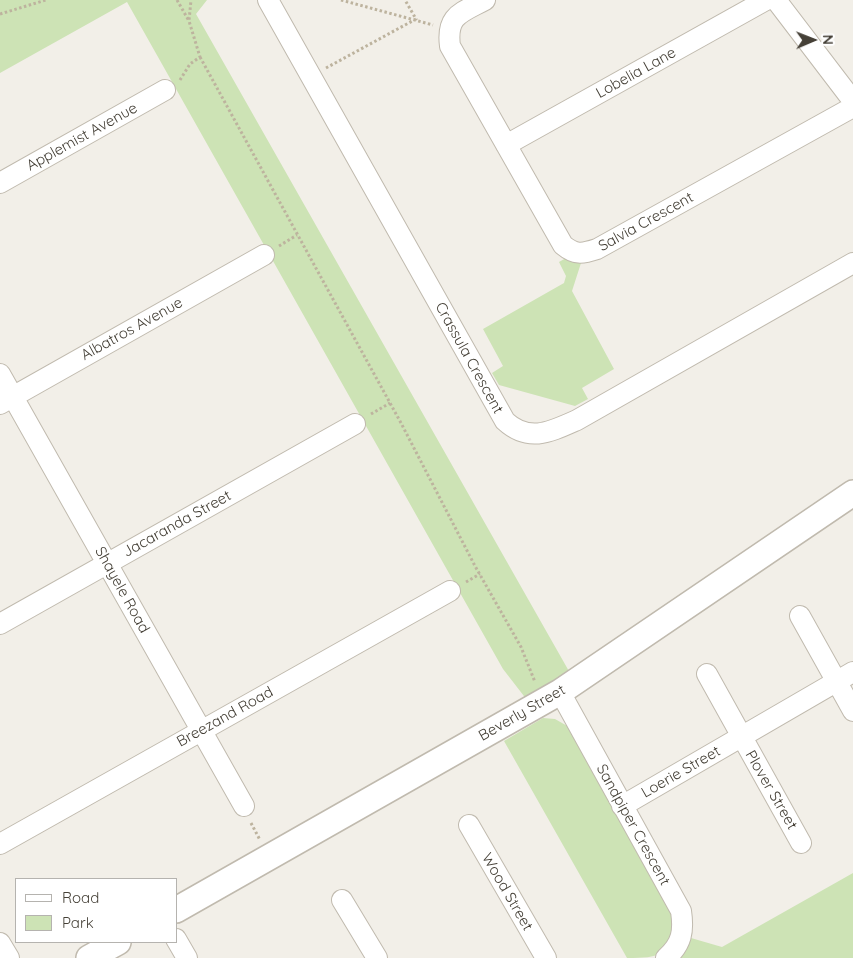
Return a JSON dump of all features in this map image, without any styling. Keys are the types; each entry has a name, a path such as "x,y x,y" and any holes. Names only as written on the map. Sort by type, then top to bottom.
{"street":[{"name":"Crassula Crescent","path":"268,0 505,421 514,430 539,434 577,420 853,263"},
{"path":"448,30 459,14 485,0"},
{"name":"Lobelia Lane","path":"506,145 766,0"},
{"path":"776,0 853,101"},
{"name":"Salvia Crescent","path":"448,30 450,46 563,245 572,252 581,254 597,249 629,232 853,107"},
{"name":"Applemist Avenue","path":"0,183 165,90"},
{"name":"Albatros Avenue","path":"6,400 264,255"},
{"name":"Shayele Road","path":"0,374 6,400 106,564 244,806"},
{"name":"Jacaranda Street","path":"0,624 355,424"},
{"name":"Beverly Street","path":"178,909 552,696 853,492"},
{"name":"Breezand Road","path":"0,844 450,591"},
{"path":"800,616 845,677 853,711"},
{"path":"707,674 740,737"},
{"name":"Loerie Street","path":"622,806 845,677"},
{"name":"Sandpiper Crescent","path":"552,696 622,806 681,911 683,936 676,949 666,958"},
{"name":"Plover Street","path":"740,737 802,843"},
{"name":"Wood Street","path":"469,825 546,958"},
{"path":"342,900 377,958"},
{"path":"178,942 187,958"},
{"path":"0,943 9,958"},
{"path":"89,958 116,943"}],"path":[{"path":"0,14 46,0"},
{"path":"177,0 189,21 200,57 390,403 475,566 521,647 552,696"},
{"path":"189,21 192,0"},
{"path":"341,0 416,19 448,30"},
{"path":"405,0 416,19"},
{"path":"310,77 416,19"},
{"path":"165,90 181,80 190,64 200,57"},
{"path":"355,424 390,403"},
{"path":"244,806 269,858"}],"green space":[{"path":"0,0 207,0 196,14 570,673 527,700 503,669 127,2 0,73"},
{"path":"566,258 581,263 572,291 614,369 582,388 588,399 575,406 499,385 492,373 503,366 483,329 564,283 566,276 559,262"},
{"path":"543,718 555,719 569,727 674,912 677,926 668,944 660,953 654,956 627,958 504,741"},
{"path":"853,873 853,958 679,958 691,938 722,947"}]}
